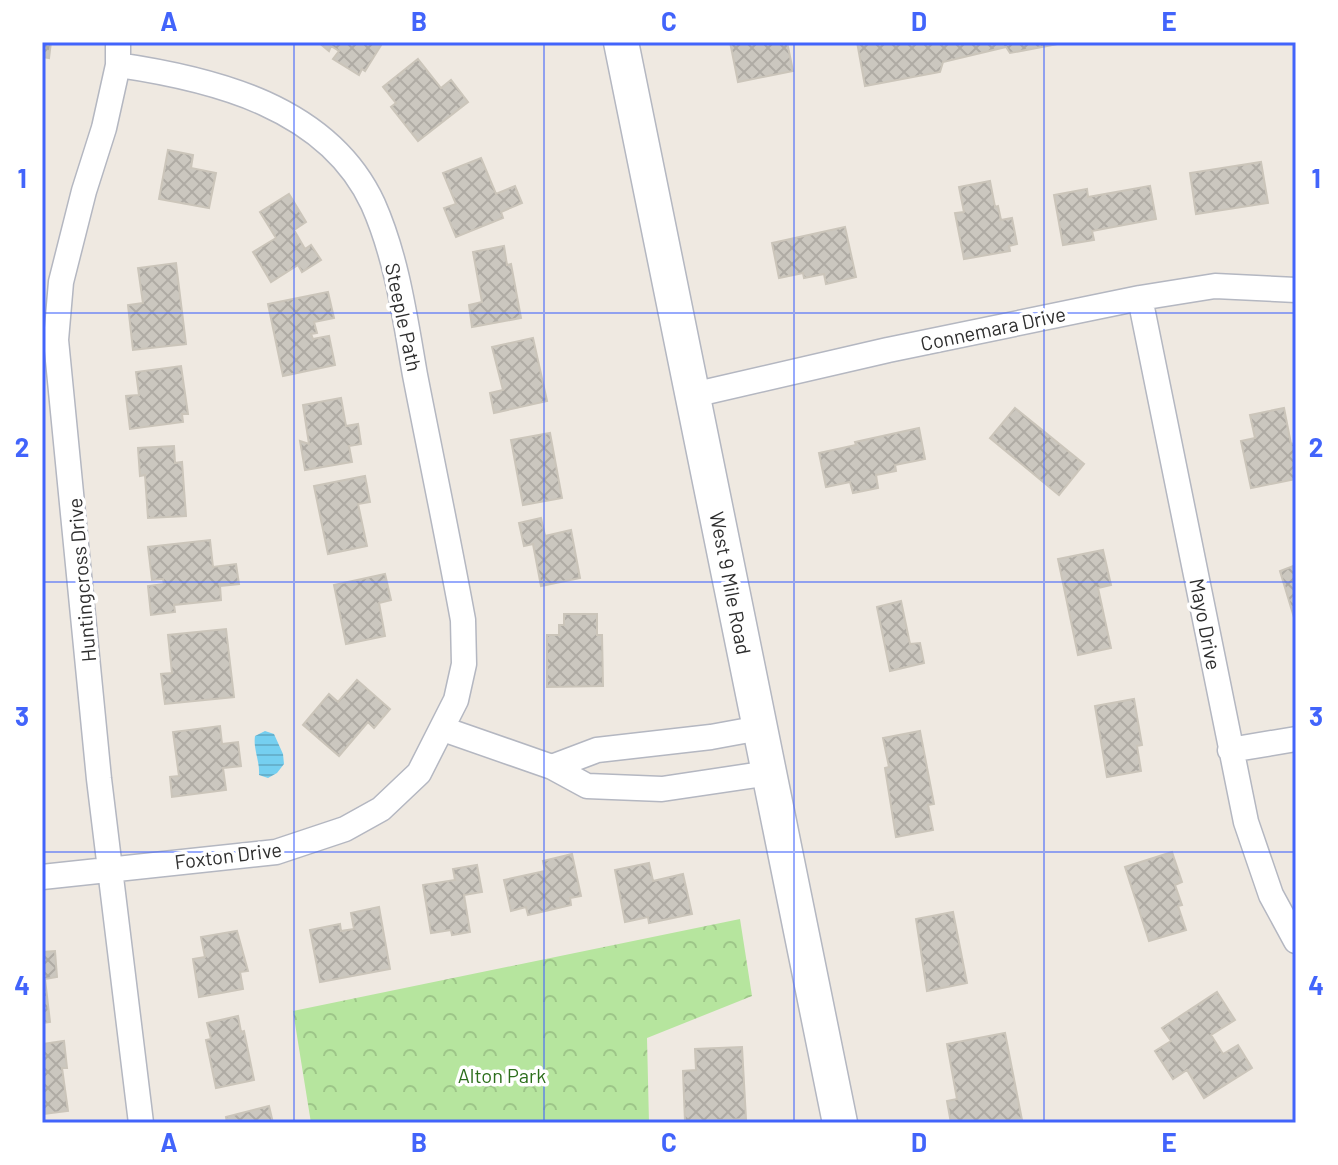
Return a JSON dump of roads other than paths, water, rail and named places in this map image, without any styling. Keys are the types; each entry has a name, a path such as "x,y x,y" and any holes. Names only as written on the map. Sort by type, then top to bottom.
{"street":[{"name":"West 9 Mile Road","path":"621,42 840,1123"},
{"name":"Steeple Path","path":"118,54 275,107 297,119 346,162 372,202 396,276 463,620 461,684 443,729"},
{"name":"Huntingcross Drive","path":"118,54 104,128 61,282 56,340 99,779 141,1123"},
{"name":"Connemara Drive","path":"693,395 901,347 1140,298 1215,286 1296,290"},
{"name":"Mayo Drive","path":"1140,298 1230,750 1254,850 1271,895 1296,941"},
{"path":"552,767 597,750 760,728"},
{"path":"443,729 552,767 587,786 662,789 769,773"},
{"name":"Foxton Drive","path":"42,877 276,852 345,829 381,809 419,773 443,729"},
{"path":"1230,750 1296,739"}],"water":[{"path":"265,731 274,734 284,764 268,778 259,775 255,746 255,736"}],"park label":[{"name":"Alton Park","path":"502,1075"}]}
